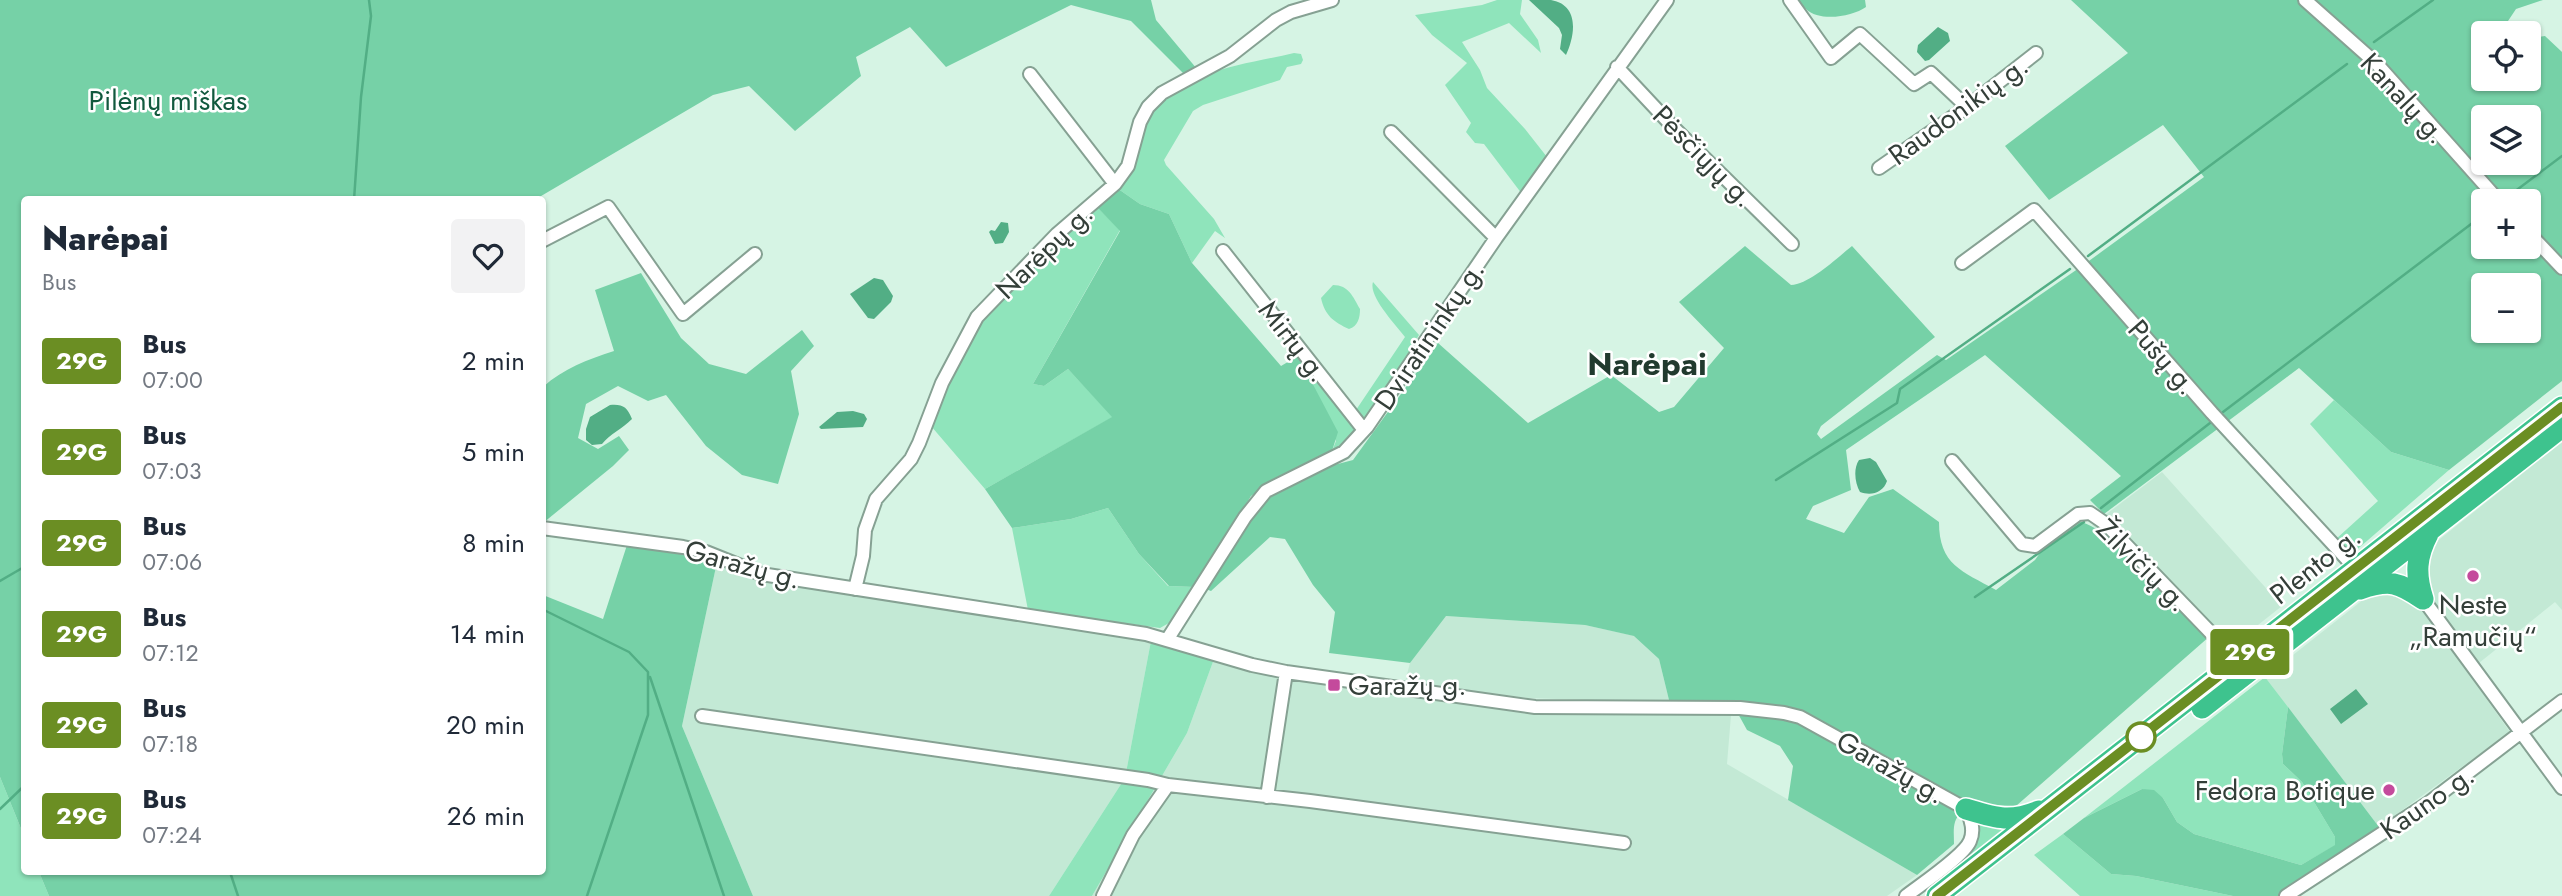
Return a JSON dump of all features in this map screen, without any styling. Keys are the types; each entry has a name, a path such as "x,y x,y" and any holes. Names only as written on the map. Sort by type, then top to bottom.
{"highway":[{"name":"Plento g.","path":"1937,896 2562,407"},
{"name":"Plento g.","path":"1960,896 2562,427"},
{"path":"2423,599 2418,585 2417,562 2430,529"},
{"path":"2352,591 2388,582 2409,589 2423,599"},
{"path":"1966,809 2012,820 2057,803"}],"street":[{"name":"Narėpų g.","path":"855,589 863,556 865,530 876,499 911,459 942,383 977,317 1057,234 1115,184 1128,166 1140,122 1162,93 1230,55 1276,20 1291,12 1332,0"},
{"name":"Dviratininkų g.","path":"1167,640 1245,517 1266,491 1344,452 1364,430 1496,238 1667,0"},
{"path":"1790,0 1831,58 1860,34 1914,84 1931,73 1967,107"},
{"name":"Kanalų g.","path":"2305,0 2377,64 2488,189"},
{"name":"Raudonikių g.","path":"1879,168 1967,107 2036,52"},
{"name":"Pėsčiųjų g.","path":"1617,67 1675,129 1792,244"},
{"path":"1030,74 1115,184"},
{"path":"1391,132 1496,238"},
{"path":"546,239 608,207 683,314 755,254"},
{"name":"Pušų g.","path":"1962,263 2034,210 2212,413 2355,568"},
{"path":"2541,246 2562,268"},
{"name":"Mirtų g.","path":"1223,251 1364,430"},
{"name":"Žilvičių g.","path":"1952,461 2022,544 2035,546 2078,514 2090,513 2106,524 2238,661"},
{"name":"Garažų g.","path":"546,529 683,547 706,552 761,574 1146,634 1252,665 1286,672 1535,707 1740,708 1800,717 1966,809 1971,818 1972,831 1967,847 1906,896"},
{"path":"2423,599 2562,788"},
{"path":"1267,797 1286,672"},
{"name":"Kauno g.","path":"2286,896 2427,804 2562,701"},
{"path":"702,716 1168,785 1624,844"},
{"path":"1103,896 1133,835 1168,785"}],"shaded area":[{"path":"1497,0 1522,0 1520,14 1538,40 1541,53 1509,23 1462,42 1480,70 1487,88 1547,157 1522,194 1484,144 1475,143 1466,132 1471,123 1445,85 1467,63 1432,35 1415,15 1482,5"},
{"path":"1529,0 1551,0 1567,8 1573,22 1573,31 1566,55 1560,49 1562,35 1559,28"},
{"path":"1938,27 1948,33 1950,41 1925,61 1917,52 1918,45"},
{"path":"1294,53 1301,54 1301,64 1287,67 1280,80 1203,105 1193,111 1164,160 1214,219 1225,238 1215,231 1192,263 1169,214 1140,204 1117,188 1140,136 1160,103 1193,80 1233,66"},
{"path":"1095,205 1120,230 1033,384 1044,386 1068,369 1113,417 985,489 931,426 946,383 969,337 989,309"},
{"path":"1001,222 1008,223 1009,232 1003,243 995,244 989,232 995,231"},
{"path":"874,278 883,280 893,296 891,302 874,319 868,318 850,294"},
{"path":"1373,282 1419,335 1371,414 1332,451 1336,441 1298,356 1305,345 1356,410 1405,337 1379,302"},
{"path":"1333,285 1347,289 1360,309 1358,321 1349,329 1331,318 1323,304 1321,298"},
{"path":"2334,400 2391,452 2449,470 2353,553 2336,539 2378,501 2310,424"},
{"path":"610,405 624,407 632,419 602,444 592,445 586,440 590,417"},
{"path":"853,411 864,414 867,419 863,427 819,427 837,412"},
{"path":"2562,442 2562,610 2555,602 2479,663 2431,598 2426,550"},
{"path":"1870,458 1876,462 1887,481 1880,491 1868,494 1860,492 1855,472 1859,460"},
{"path":"2162,472 2282,606 2220,655 2216,645 2092,525"},
{"path":"1108,508 1139,554 1168,586 1195,587 1169,623 1160,628 1028,610 1012,528 1071,519"},
{"path":"717,562 759,580 1151,641 1125,778 1049,896 753,896 682,726"},
{"path":"2378,588 2418,603 2510,732 2379,827 2265,677"},
{"path":"1445,616 1585,625 1635,636 1659,659 1669,700 1528,698 1405,682 1410,663"},
{"path":"1151,641 1214,659 1187,733 1092,896 1049,896 1125,778"},
{"path":"1214,659 1263,674 1530,714 1731,715 1727,764 1917,875 1887,896 1092,896 1187,733"},
{"path":"2265,677 2288,707 2283,764 2302,782 2335,837 2336,845 2301,865 2194,834 2177,822 2163,798 2142,789 2084,818"},
{"path":"2356,689 2368,704 2341,724 2330,709"},
{"path":"0,777 21,829 21,875 40,875 49,896 0,896"},
{"path":"1978,818 2013,824 1919,896 1915,896 1948,872 1968,853 1979,831"},
{"path":"2063,834 2111,874 2136,876 2233,896 2080,896 2034,855"}],"green space":[{"name":"Pilėnų miškas","path":"0,0 1151,0 1156,20 1197,69 1184,74 1131,21 1071,5 946,67 910,27 856,57 861,76 795,131 749,86 713,95 541,196 21,196 21,829 0,777"},
{"path":"1799,0 1865,0 1866,7 1844,15 1827,17 1812,13"},
{"path":"2071,0 2543,0 2516,9 2508,21 2471,21 2471,91 2541,91 2541,36 2545,36 2562,52 2562,381 2449,470 2391,452 2299,368 2104,514 2090,500 2121,476 1985,355 1846,450 1851,490 1813,506 1806,519 1844,533 1869,497 1893,489 1939,522 1943,548 1955,565 1996,590 2035,560 2045,546 2079,521 2113,540 2131,555 2210,636 2016,806 1981,805 1965,810 1954,824 1954,844 1917,875 1788,800 1793,766 1780,746 1747,730 1731,701 1669,700 1659,659 1634,636 1585,625 1446,616 1410,663 1329,653 1335,612 1313,585 1285,539 1270,537 1211,591 1203,588 1263,499 1315,470 1353,460 1438,343 1528,423 1611,375 1659,412 1674,407 1724,348 1679,302 1745,246 1791,285 1815,275 1852,246 1935,337 1821,426 1817,434 1821,439 1937,355 1946,360 2204,177 2163,125 2049,200 2005,146 2128,53"},
{"path":"1117,188 1140,204 1169,214 1192,263 1281,366 1298,356 1338,432 1332,451 1251,496 1195,587 1169,586 1139,554 1108,508 1071,519 1012,528 985,489 1112,417 1068,369 1044,386 1033,384 1120,231 1095,205"},
{"path":"641,273 681,338 709,364 746,374 802,330 814,346 791,371 799,414 778,484 742,475 706,446 666,395 648,401 618,386 586,404 578,438 598,449 619,436 629,450 546,521 546,384 585,361 614,351 595,290"},
{"path":"627,545 690,552 717,562 682,726 753,896 49,896 40,875 546,875 546,596 603,619"},
{"path":"2288,707 2379,827 2280,896 2233,896 2136,876 2111,874 2063,834 2084,818 2142,789 2154,790 2163,798 2177,822 2194,834 2301,865 2335,845 2335,837 2302,782 2283,764"}],"waterway":[{"path":"354,196 361,97 371,16 369,0"},
{"path":"2374,42 2433,0"},
{"path":"2088,256 2347,64"},
{"path":"2518,189 2562,156"},
{"path":"2223,412 2471,224"},
{"path":"1776,480 1897,403 1900,389 2070,269"},
{"path":"2101,508 2210,423"},
{"path":"1975,597 2084,522"},
{"path":"0,581 21,569"},
{"path":"546,611 629,652 648,672 648,715 587,896"},
{"path":"650,677 724,896"},
{"path":"0,809 21,789"},
{"path":"231,875 238,896"}],"bus line":[{"name":"29G","path":"1937,896 2562,407"}],"place":[{"name":"Neste „Ramučių“","path":"2473,576"},
{"name":"Garažų g.","path":"1334,685"},
{"name":"Fedora Botique","path":"2389,790"}],"district":[{"name":"Narėpai","path":"1647,364"}]}
